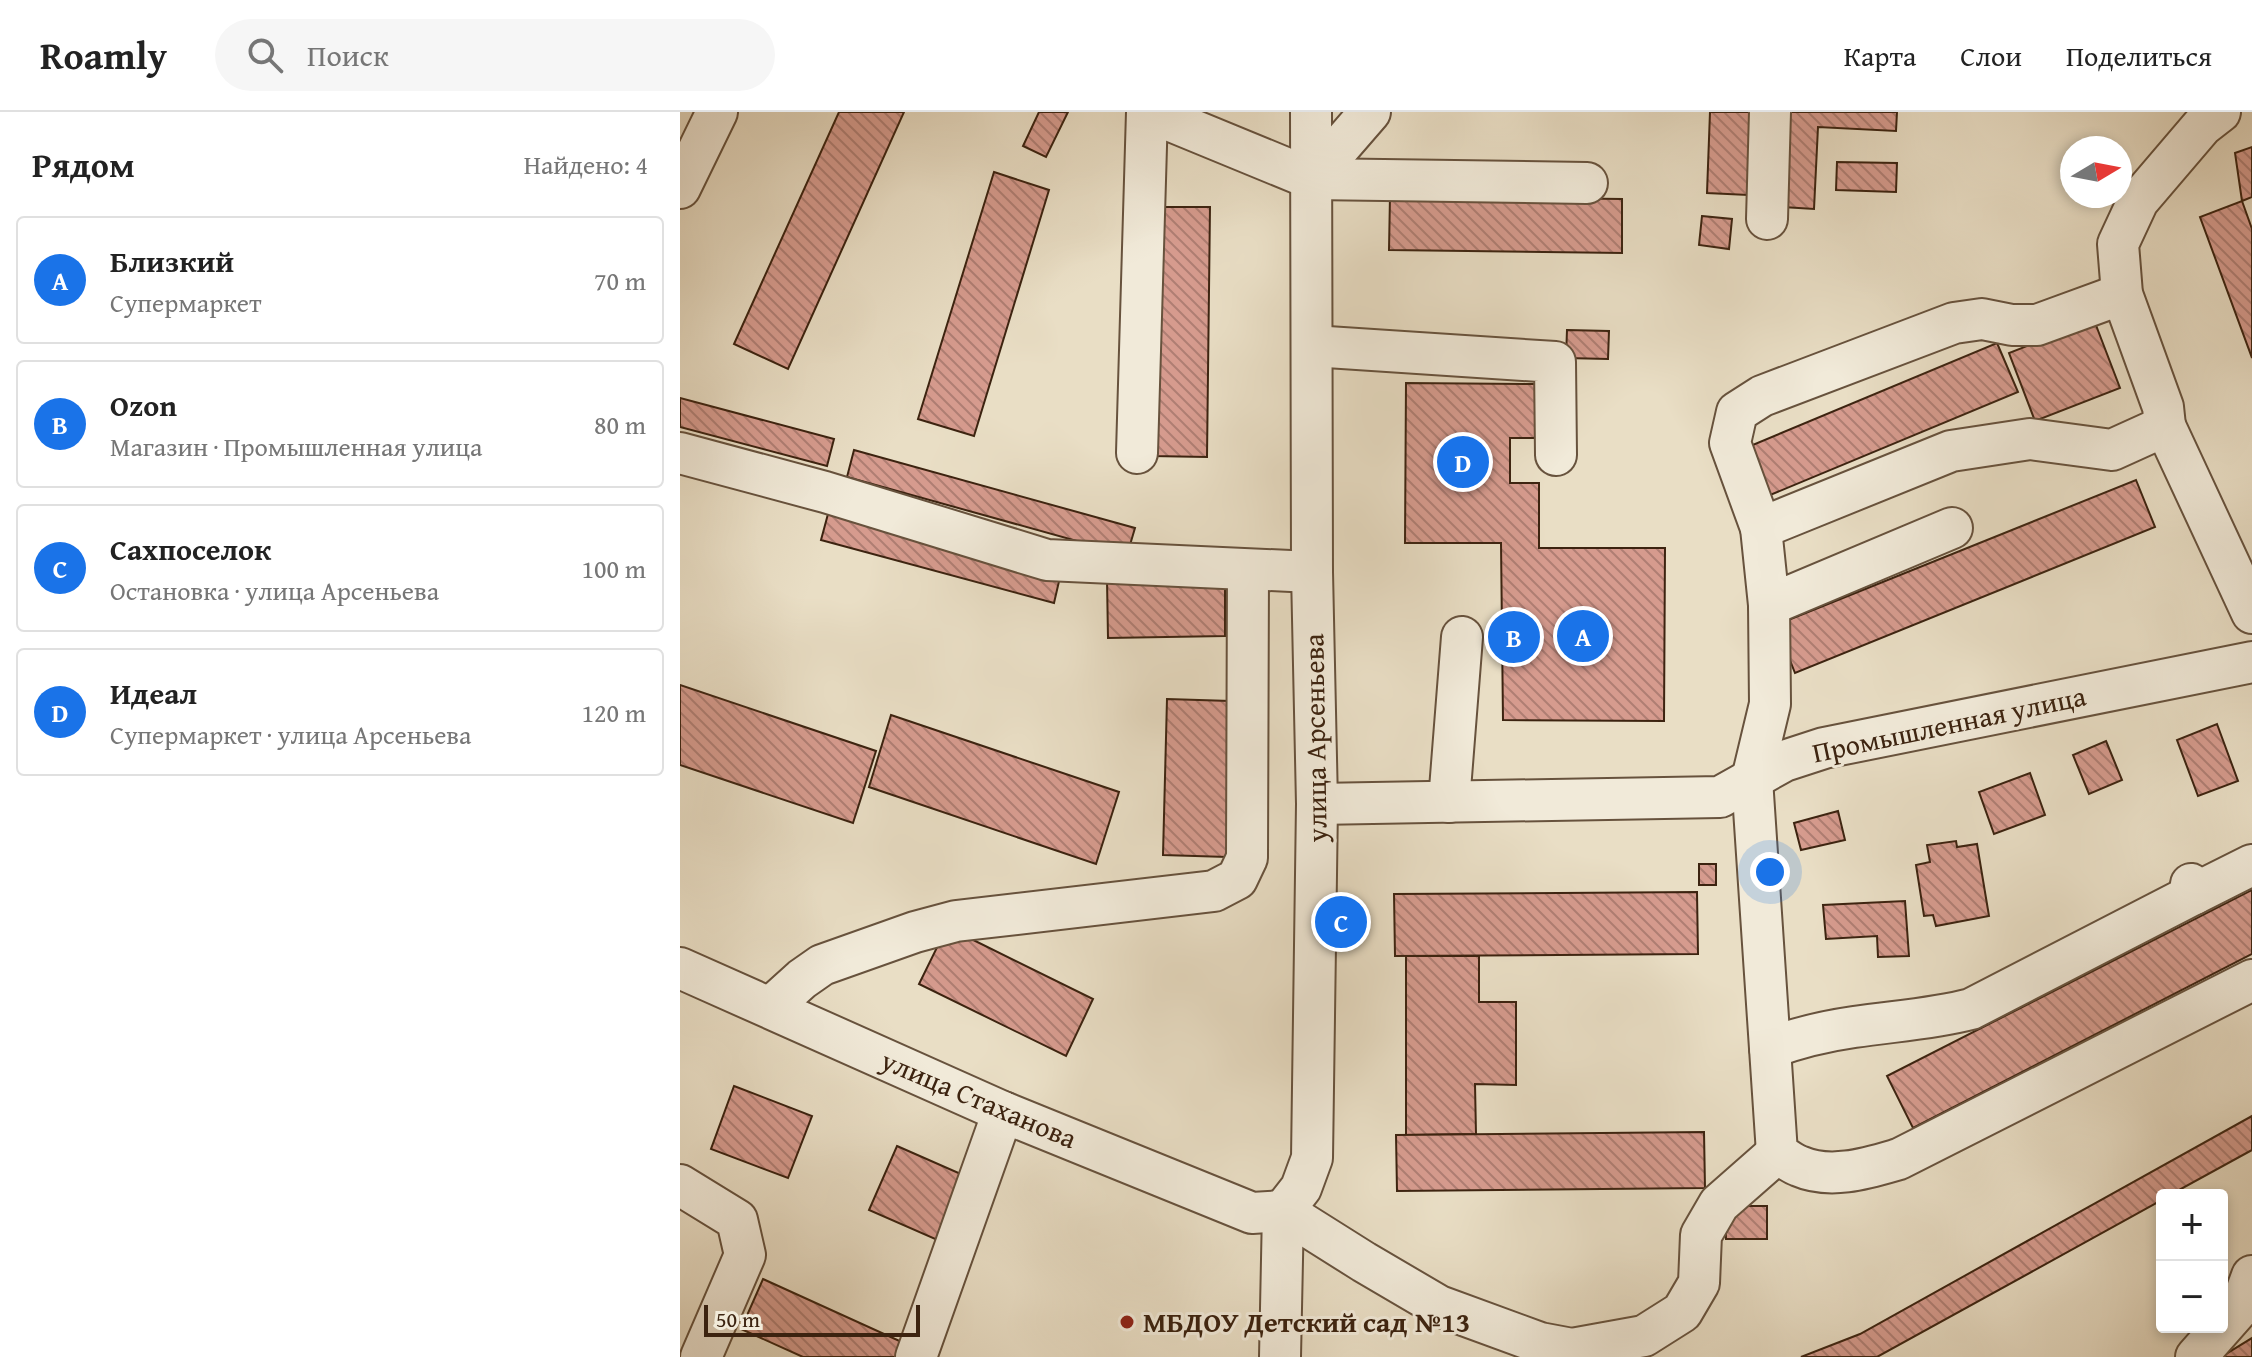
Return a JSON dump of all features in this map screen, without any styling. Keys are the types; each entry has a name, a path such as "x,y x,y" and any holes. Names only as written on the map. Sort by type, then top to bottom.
{"street":[{"path":"680,188 717,112"},
{"path":"1137,453 1148,112 1312,179 1587,183"},
{"name":"улица Арсеньева","path":"1283,1211 1301,1188 1312,1158 1317,804 1312,572 1311,112"},
{"path":"1312,179 1370,112"},
{"path":"1767,219 1770,112"},
{"path":"2220,112 2202,126 2138,201 2118,244 2122,294 2163,407 2165,426 2250,604"},
{"path":"1777,1153 1752,779 1770,704 1769,605 1761,528 1730,443 1737,412 1762,396 1954,323 1982,319 2012,325 2037,325 2122,294"},
{"path":"1312,346 1555,362 1556,455"},
{"path":"1761,528 1951,451 2030,439 2112,450 2165,426"},
{"path":"680,453 825,492 1047,560 1312,572"},
{"path":"1769,605 1952,528"},
{"path":"771,1007 822,965 915,932 956,921 1214,891 1237,879 1247,858 1248,571"},
{"path":"1449,802 1462,637"},
{"name":"Промышленная улица","path":"1317,804 1720,797 1784,761 1824,748 2252,662"},
{"path":"1770,1048 1798,1038 1851,1027 1942,1017 1971,1009 2192,889 2252,865"},
{"name":"улица Стаханова","path":"680,968 1003,1112 1252,1213 1283,1211"},
{"path":"1777,1153 1799,1166 1830,1173 1868,1168 1899,1159 2252,980"},
{"path":"916,1357 1003,1112"},
{"path":"1283,1211 1439,1306 1573,1353 1644,1336 1682,1312 1699,1283 1701,1235 1719,1204 1777,1153"},
{"path":"680,1185 737,1220 745,1255 707,1355"},
{"path":"1280,1357 1283,1211"},
{"path":"2196,1357 2241,1306 2252,1276"}],"building":[{"path":"839,112 904,112 788,369 734,344"},
{"path":"1039,112 1068,112 1046,157 1023,146"},
{"path":"1710,112 1751,112 1748,195 1707,193"},
{"path":"1788,112 1897,112 1896,131 1818,127 1814,209 1783,207"},
{"path":"2252,147 2252,197 2242,201 2235,153"},
{"path":"1837,162 1897,163 1896,192 1836,190"},
{"path":"994,172 1049,190 974,436 918,419"},
{"path":"1390,196 1622,199 1622,253 1389,250"},
{"path":"2242,201 2252,229 2252,358 2200,217"},
{"path":"1155,207 1210,207 1207,457 1152,456"},
{"path":"1702,216 1732,219 1729,249 1699,245"},
{"path":"2094,320 2120,388 2035,421 2009,353"},
{"path":"1567,330 1609,331 1608,359 1566,358"},
{"path":"1997,343 2018,392 1763,498 1743,449"},
{"path":"1406,383 1538,384 1538,438 1510,438 1510,483 1539,483 1539,548 1665,548 1664,721 1503,720 1501,543 1405,543"},
{"path":"680,398 834,439 827,466 680,427"},
{"path":"854,450 1135,528 1127,555 847,477"},
{"path":"2136,480 2155,527 1795,673 1776,625"},
{"path":"828,514 1060,577 1054,603 821,540"},
{"path":"1225,579 1225,636 1108,638 1107,580"},
{"path":"680,685 876,751 853,823 680,765"},
{"path":"1167,699 1230,701 1227,857 1163,855"},
{"path":"891,715 1119,792 1096,864 869,787"},
{"path":"2217,724 2238,781 2198,796 2177,740"},
{"path":"2106,741 2122,780 2089,794 2073,755"},
{"path":"2030,773 2045,815 1994,834 1979,792"},
{"path":"1838,811 1845,840 1801,850 1794,823"},
{"path":"1956,841 1957,847 1977,844 1989,916 1936,926 1933,915 1924,916 1916,865 1930,862 1927,845"},
{"path":"1699,864 1716,864 1716,885 1699,885"},
{"path":"2252,890 2252,954 1913,1128 1887,1076"},
{"path":"1697,892 1698,954 1395,956 1394,894"},
{"path":"1905,901 1909,956 1878,957 1877,936 1826,939 1823,905"},
{"path":"947,927 1093,999 1066,1056 919,984"},
{"path":"1406,956 1479,956 1479,1002 1516,1002 1516,1085 1475,1084 1476,1134 1406,1135"},
{"path":"734,1086 812,1116 788,1178 711,1149"},
{"path":"2252,1116 2252,1150 2181,1189 2156,1189 2156,1203 1877,1357 1801,1357 1860,1334"},
{"path":"1704,1132 1705,1188 1397,1191 1396,1135"},
{"path":"897,1146 970,1178 942,1242 869,1210"},
{"path":"1725,1206 1767,1206 1767,1239 1726,1239"},
{"path":"763,1279 904,1343 898,1357 803,1357 741,1329"},
{"path":"2252,1338 2252,1357 2221,1357"}],"place":[{"name":"Идеал","path":"1463,462"},
{"name":"Близкий","path":"1583,636"},
{"name":"Ozon","path":"1514,637"},
{"name":"Сахпоселок","path":"1341,922"},
{"name":"МБДОУ Детский сад №13","path":"1127,1322"}]}
